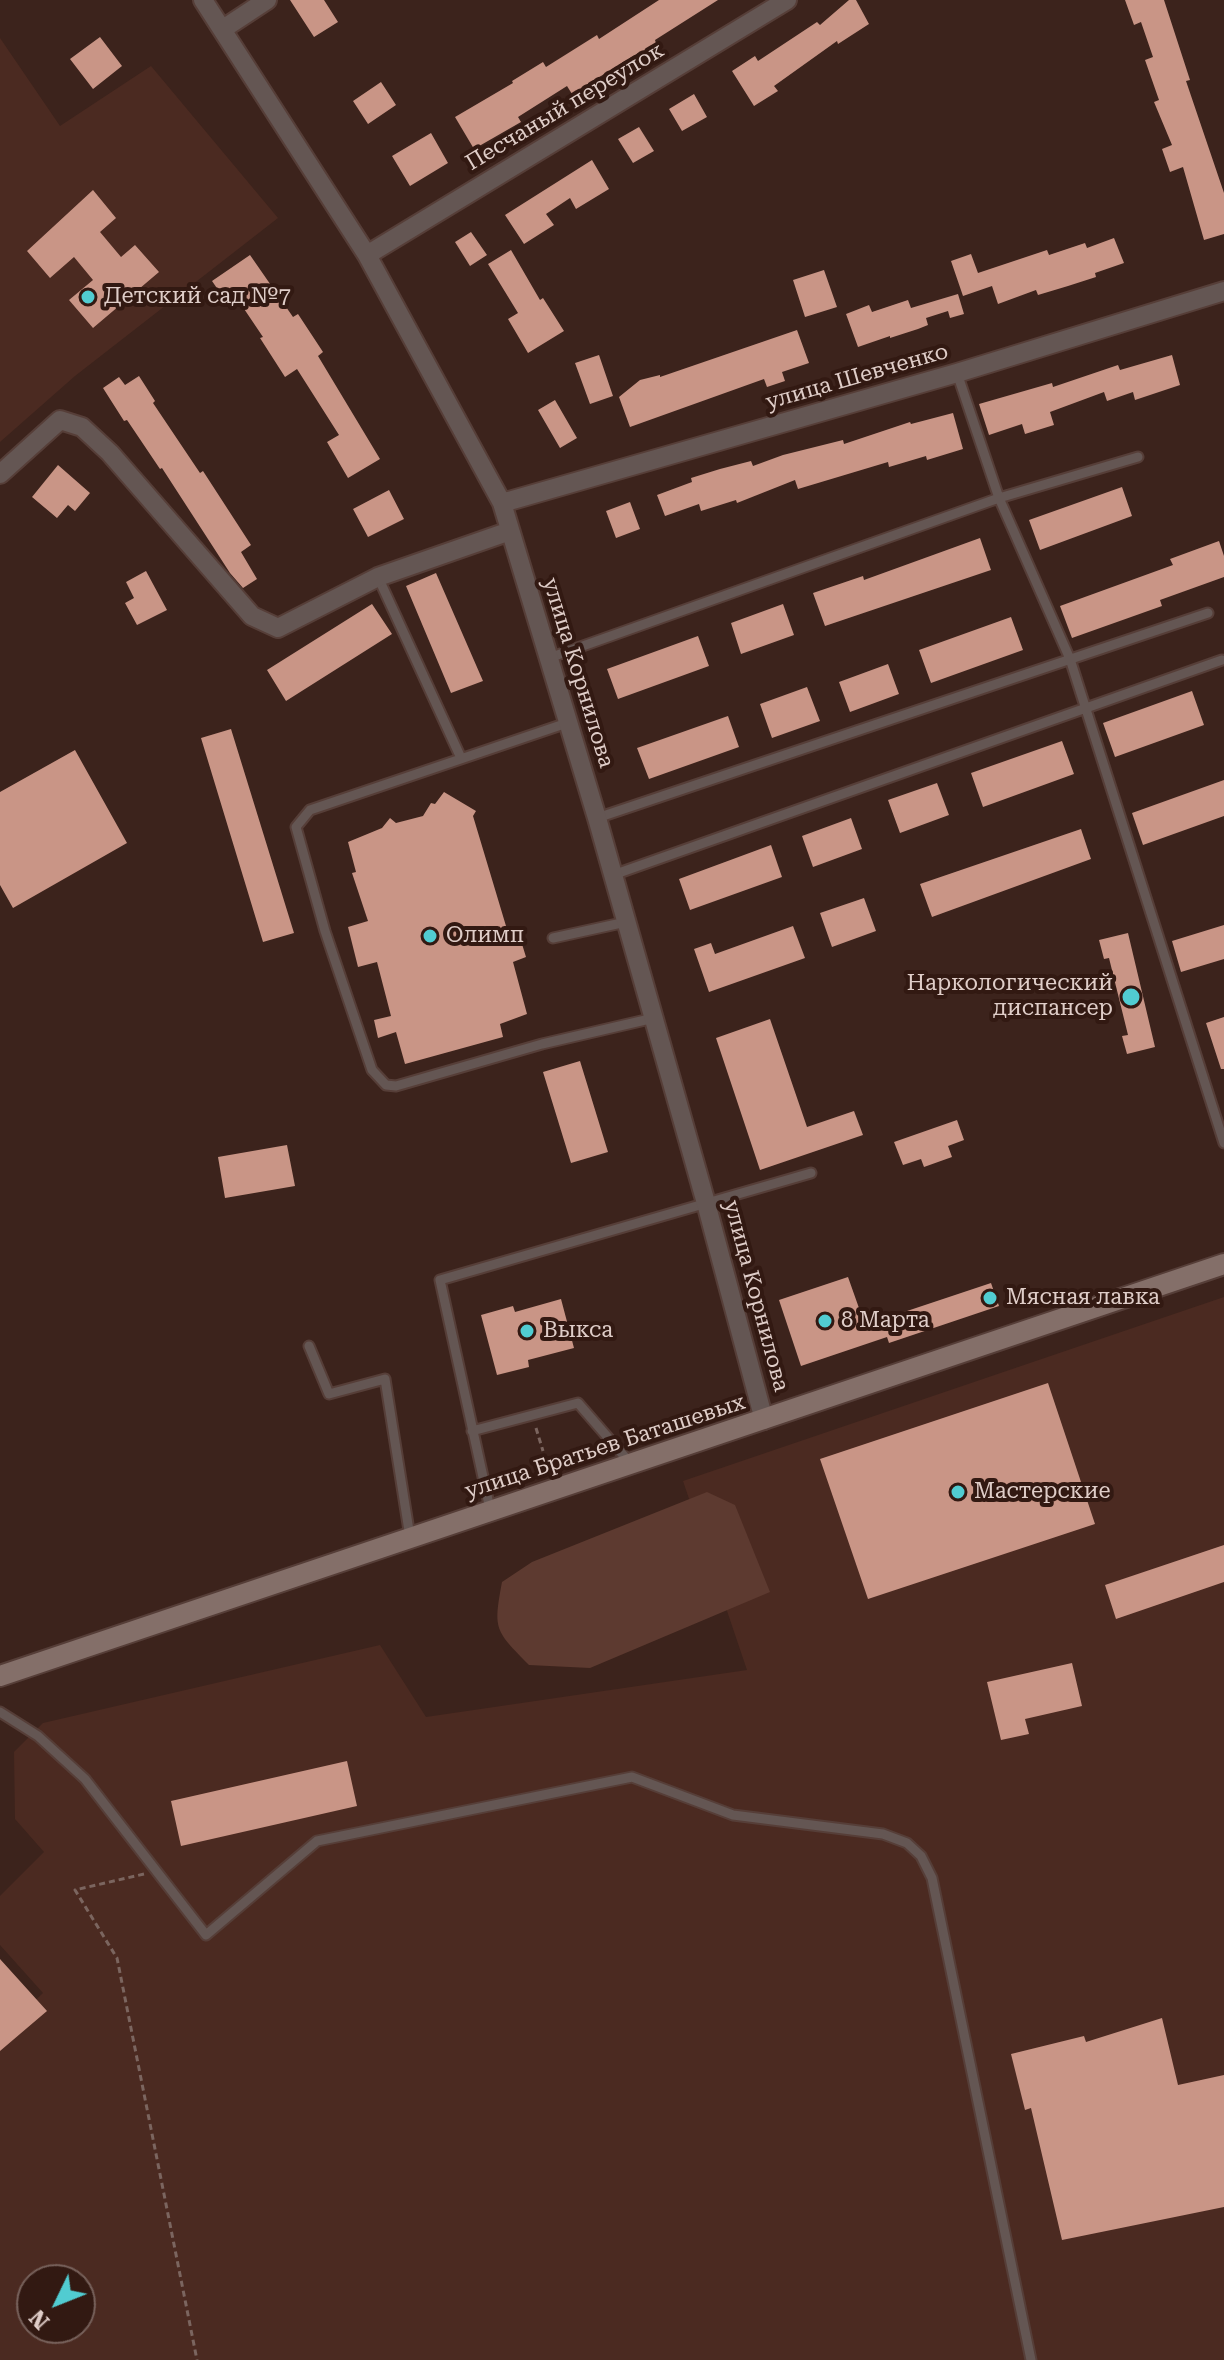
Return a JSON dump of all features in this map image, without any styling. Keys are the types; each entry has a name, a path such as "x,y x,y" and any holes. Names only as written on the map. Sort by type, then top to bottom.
{"street":[{"name":"улица Корнилова","path":"203,0 367,255 502,503 597,818 764,1420"},
{"path":"223,29 267,0"},
{"name":"Песчаный переулок","path":"367,255 787,0"},
{"name":"улица Шевченко","path":"502,503 957,373 1224,291"},
{"path":"0,474 60,420 82,427 110,453 252,616 278,628 378,577 510,531"},
{"name":"улица Братьев Баташевых","path":"0,1676 1224,1264"}],"lane":[{"path":"957,373 999,498 1070,659 1224,1143"},
{"path":"549,658 999,498 1138,457"},
{"path":"378,577 461,758"},
{"path":"597,818 1208,613"},
{"path":"613,875 1222,660"},
{"path":"567,723 310,810 296,827 325,931 372,1070 386,1085 396,1086 542,1044 654,1018"},
{"path":"553,938 626,922"},
{"path":"490,1509 440,1280 811,1173"},
{"path":"309,1346 329,1394 385,1379 410,1537"},
{"path":"472,1431 578,1403 631,1464"},
{"path":"0,1712 38,1736 85,1779 206,1935 317,1841 632,1777 733,1815 883,1834 907,1843 921,1856 932,1878 1031,2360"}],"path":[{"path":"532,1415 543,1451"},
{"path":"156,1871 75,1890 117,1958 197,2360"}],"shaded area":[{"name":"Детский сад №7","path":"0,38 60,126 151,66 278,218 75,376 0,442"},
{"path":"1224,1297 1224,2360 0,2360 0,2021 7,2027 43,1993 0,1945 0,1896 44,1852 15,1819 14,1752 43,1723 380,1645 426,1717 747,1670 683,1481"},
{"path":"707,1492 735,1505 770,1592 590,1668 529,1665 503,1636 498,1620 502,1582 532,1562"}],"building":[{"path":"290,0 324,0 338,22 314,37"},
{"path":"659,0 718,0 655,40 657,47 640,57 638,53 572,94 567,86 518,117 521,122 474,149 455,117 543,62 546,67 597,35 599,39"},
{"path":"849,0 856,0 869,24 838,44 837,41 774,86 778,91 754,106 732,71 755,56 758,61 817,22 820,25"},
{"path":"1125,0 1164,0 1190,80 1186,81 1224,193 1224,234 1204,240 1183,167 1170,172 1162,149 1172,145 1154,102 1159,100 1145,60 1153,57 1141,22 1134,25"},
{"path":"100,37 122,66 93,89 70,59"},
{"path":"381,82 396,105 368,124 353,101"},
{"path":"694,94 707,117 682,131 669,109"},
{"path":"639,127 654,151 633,163 618,139"},
{"path":"431,133 448,163 410,186 392,156"},
{"path":"592,160 609,189 576,209 570,198 546,214 554,225 524,244 505,215"},
{"path":"93,190 116,218 100,232 121,257 135,245 159,272 93,328 69,300 93,280 74,257 50,278 27,251"},
{"path":"471,232 487,255 470,266 455,242"},
{"path":"1114,238 1124,263 1095,273 1096,277 1038,295 1036,290 998,304 992,286 963,296 951,261 971,254 978,273 1047,250 1049,255 1085,243 1087,248"},
{"path":"511,250 540,300 543,298 564,331 528,353 508,319 518,313 488,264"},
{"path":"250,255 293,317 298,314 323,352 318,356 380,459 348,478 327,442 339,435 297,369 285,377 232,291 223,297 212,281"},
{"path":"824,270 837,307 805,317 793,280"},
{"path":"958,294 964,314 950,318 948,311 926,318 928,325 918,329 858,347 846,314 869,305 872,312 908,300 911,308"},
{"path":"797,330 809,363 782,372 785,381 767,387 764,379 630,427 619,397 640,380 660,377"},
{"path":"599,355 613,396 590,404 575,363"},
{"path":"1172,355 1180,385 1135,400 1133,392 1107,401 1104,392 1050,412 1054,425 1025,434 1022,424 989,435 979,404 1052,383 1053,387 1118,365 1120,370"},
{"path":"139,376 155,401 153,403 200,473 203,471 251,545 241,552 257,579 243,588 162,468 127,420 124,421 103,388 119,377 125,385"},
{"path":"555,400 577,438 560,448 538,410"},
{"path":"953,413 963,449 927,460 926,456 889,467 888,462 798,489 795,480 737,503 736,500 701,511 699,504 665,516 657,495 692,482 691,478 720,469 751,461 753,466 783,455 843,440 844,444 910,422"},
{"path":"58,465 90,493 75,511 68,505 57,518 32,497"},
{"path":"1122,487 1132,516 1040,550 1029,520"},
{"path":"389,490 404,519 368,537 353,509"},
{"path":"630,502 640,529 616,538 606,511"},
{"path":"980,538 991,570 825,626 813,593 863,576 864,580"},
{"path":"1219,541 1224,556 1224,577 1160,600 1162,606 1072,638 1060,606 1173,565 1170,559"},
{"path":"146,571 167,610 137,625 125,603 134,598 126,582"},
{"path":"436,573 483,681 451,693 406,586"},
{"path":"372,604 392,634 286,701 267,670"},
{"path":"783,604 794,635 741,654 731,623"},
{"path":"1011,617 1023,650 931,683 919,650"},
{"path":"698,636 709,666 618,699 607,669"},
{"path":"888,664 899,694 850,712 839,682"},
{"path":"807,687 820,721 772,738 760,704"},
{"path":"1192,691 1204,725 1115,757 1103,723"},
{"path":"728,716 739,747 649,779 637,748"},
{"path":"231,729 294,933 263,942 201,738"},
{"path":"1062,741 1074,774 983,807 971,773"},
{"path":"75,750 127,843 13,908 0,885 0,792"},
{"path":"1224,780 1224,816 1143,845 1132,813"},
{"path":"937,783 949,815 900,833 888,800"},
{"name":"Олимп","path":"444,792 476,811 473,816 512,946 522,944 526,957 513,962 527,1014 500,1024 503,1037 405,1064 396,1032 378,1038 374,1020 391,1016 377,962 358,967 348,927 368,921 352,873 356,872 348,842 382,828 390,818 396,823 423,816 431,803 435,804"},
{"path":"851,818 862,849 813,867 802,836"},
{"path":"1081,829 1091,859 932,917 920,884"},
{"path":"771,845 782,877 690,910 679,879"},
{"path":"864,898 876,931 832,947 820,913"},
{"path":"1224,925 1224,959 1181,972 1172,941"},
{"path":"793,926 805,958 709,992 694,949 711,943 715,954"},
{"name":"Наркологический диспансер","path":"1128,933 1155,1047 1127,1054 1122,1036 1128,1035 1109,958 1104,959 1099,940"},
{"path":"1224,1017 1224,1069 1221,1069 1206,1023"},
{"path":"770,1019 807,1127 854,1111 863,1135 760,1170 716,1038"},
{"path":"580,1061 608,1152 571,1163 543,1072"},
{"path":"957,1120 964,1140 948,1146 952,1157 924,1167 921,1159 903,1165 894,1142"},
{"path":"287,1145 295,1186 225,1198 218,1157"},
{"name":"8 Марта","path":"848,1277 865,1325 991,1283 999,1306 889,1343 887,1337 801,1366 779,1300"},
{"name":"Выкса","path":"561,1299 574,1348 528,1360 529,1367 497,1375 481,1315 513,1306 515,1312"},
{"name":"Мастерские","path":"1048,1383 1095,1524 868,1599 820,1459"},
{"path":"1224,1545 1224,1582 1116,1619 1105,1585"},
{"path":"1072,1663 1082,1706 1025,1719 1029,1734 1001,1740 987,1682"},
{"path":"347,1761 357,1806 181,1846 171,1801"},
{"path":"0,1959 47,2011 0,2051"},
{"path":"1162,2018 1178,2085 1224,2075 1224,2207 1062,2240 1031,2108 1025,2110 1011,2054 1084,2036 1086,2042"}],"place":[{"name":"Детский сад №7","path":"88,297"},
{"name":"Олимп","path":"430,936"},
{"name":"Наркологический диспансер","path":"1131,997"},
{"name":"Мясная лавка","path":"990,1298"},
{"name":"8 Марта","path":"825,1321"},
{"name":"Выкса","path":"527,1331"},
{"name":"Мастерские","path":"958,1492"}]}
